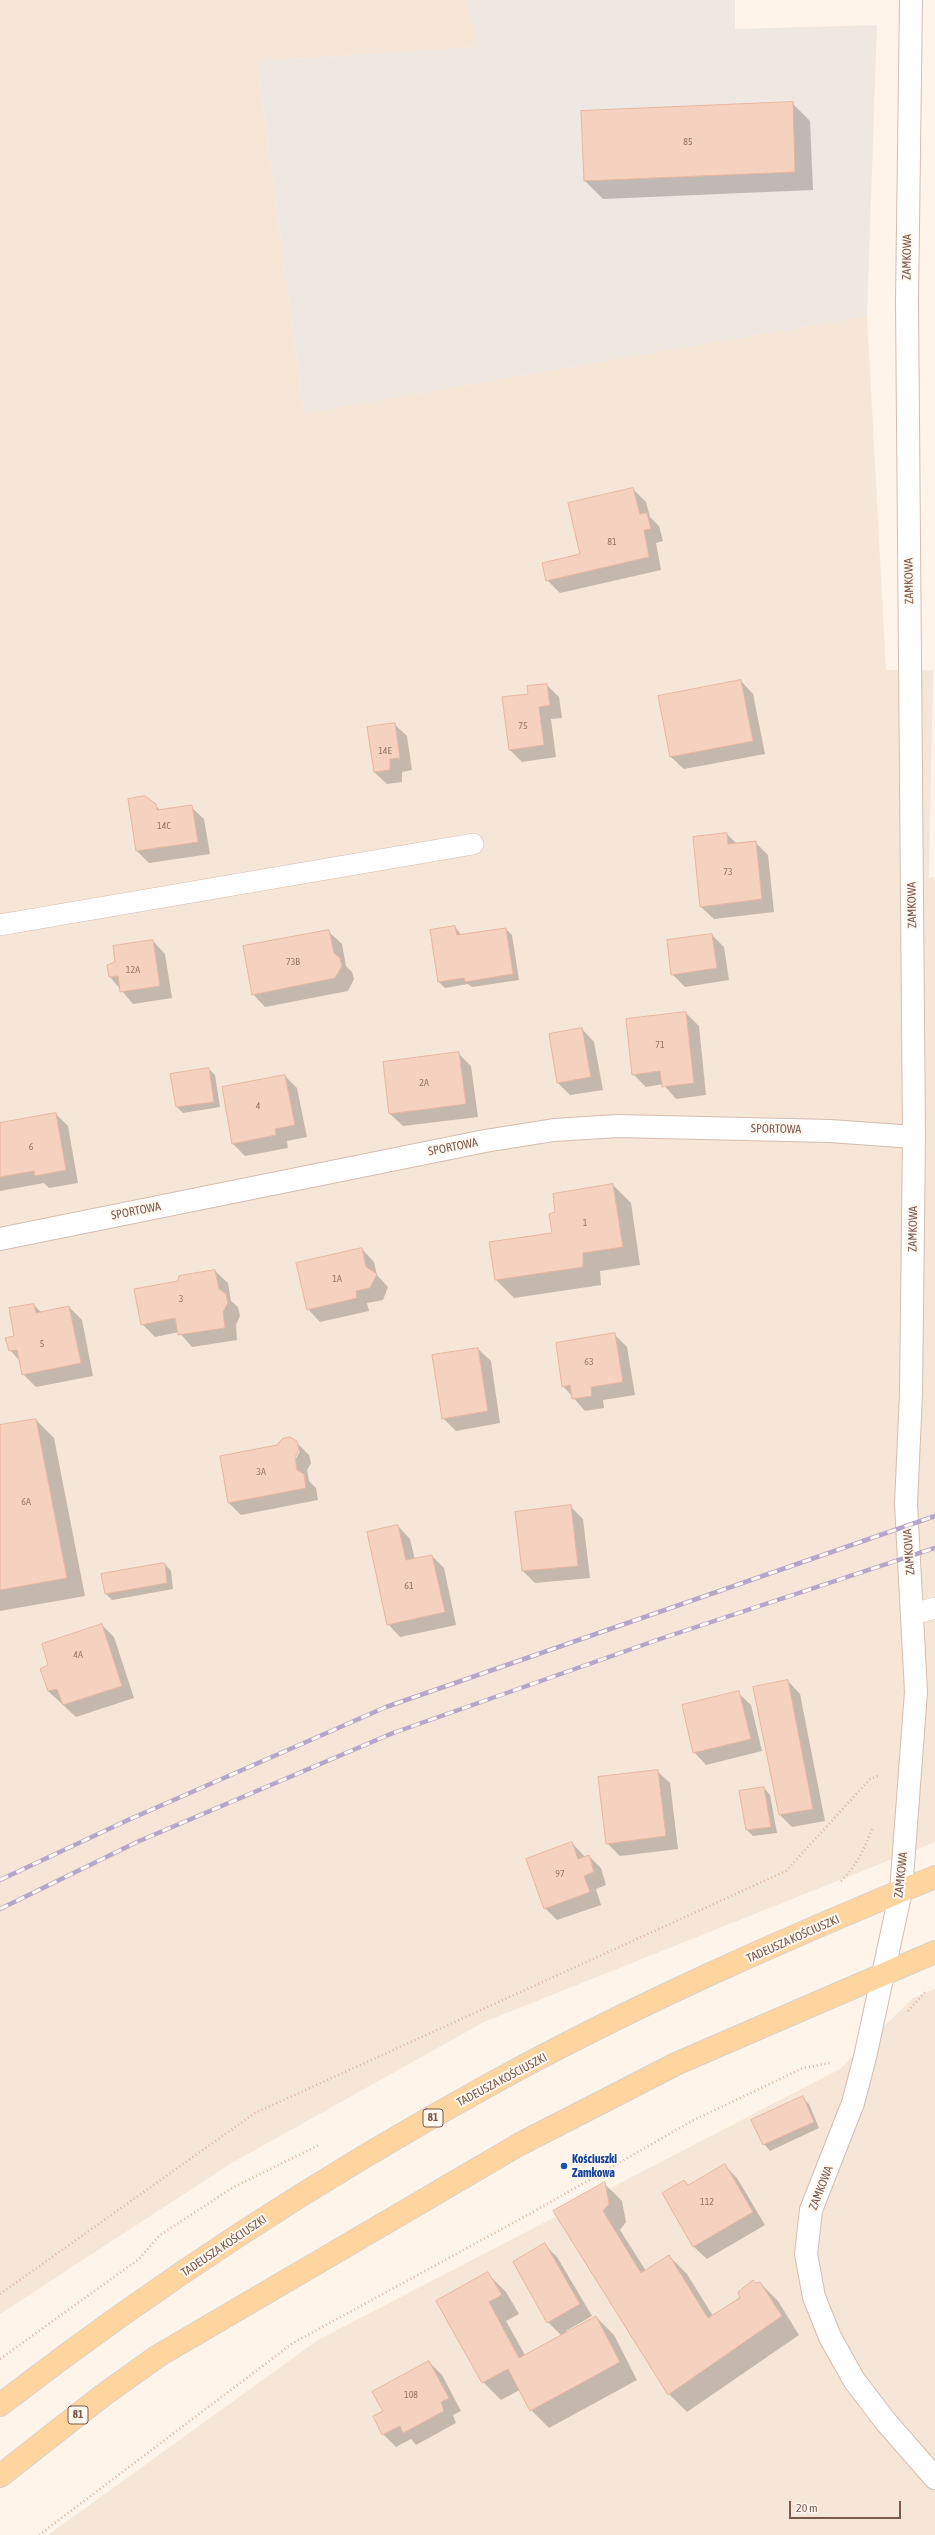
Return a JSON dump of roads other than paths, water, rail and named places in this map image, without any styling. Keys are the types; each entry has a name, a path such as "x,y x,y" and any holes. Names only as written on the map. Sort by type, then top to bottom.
{"main road":[{"name":"TADEUSZA KOŚCIUSZKI","path":"0,2405 76,2347 230,2241 332,2176 490,2085 662,1997 935,1877"},
{"name":"81","path":"0,2476 102,2396 158,2356 520,2144 678,2063 935,1952"}],"street":[{"name":"ZAMKOWA","path":"911,0 907,302 914,1137 911,1394 906,1504 916,1692 912,1763 901,1891 881,1975 865,2057 853,2102 811,2210 806,2254 814,2297 830,2337 854,2380 886,2422 935,2478"},
{"name":"SPORTOWA","path":"0,1239 485,1140 554,1130 618,1126 692,1127 830,1131 914,1137"}],"lane":[{"path":"0,925 473,844"},
{"path":"913,1614 935,1608"}],"railway":[{"path":"0,1880 128,1820 386,1707 935,1516"},
{"path":"0,1909 137,1842 393,1733 660,1639 935,1548"}],"place":[{"name":"Kościuszki Zamkowa","path":"564,2166"}]}
